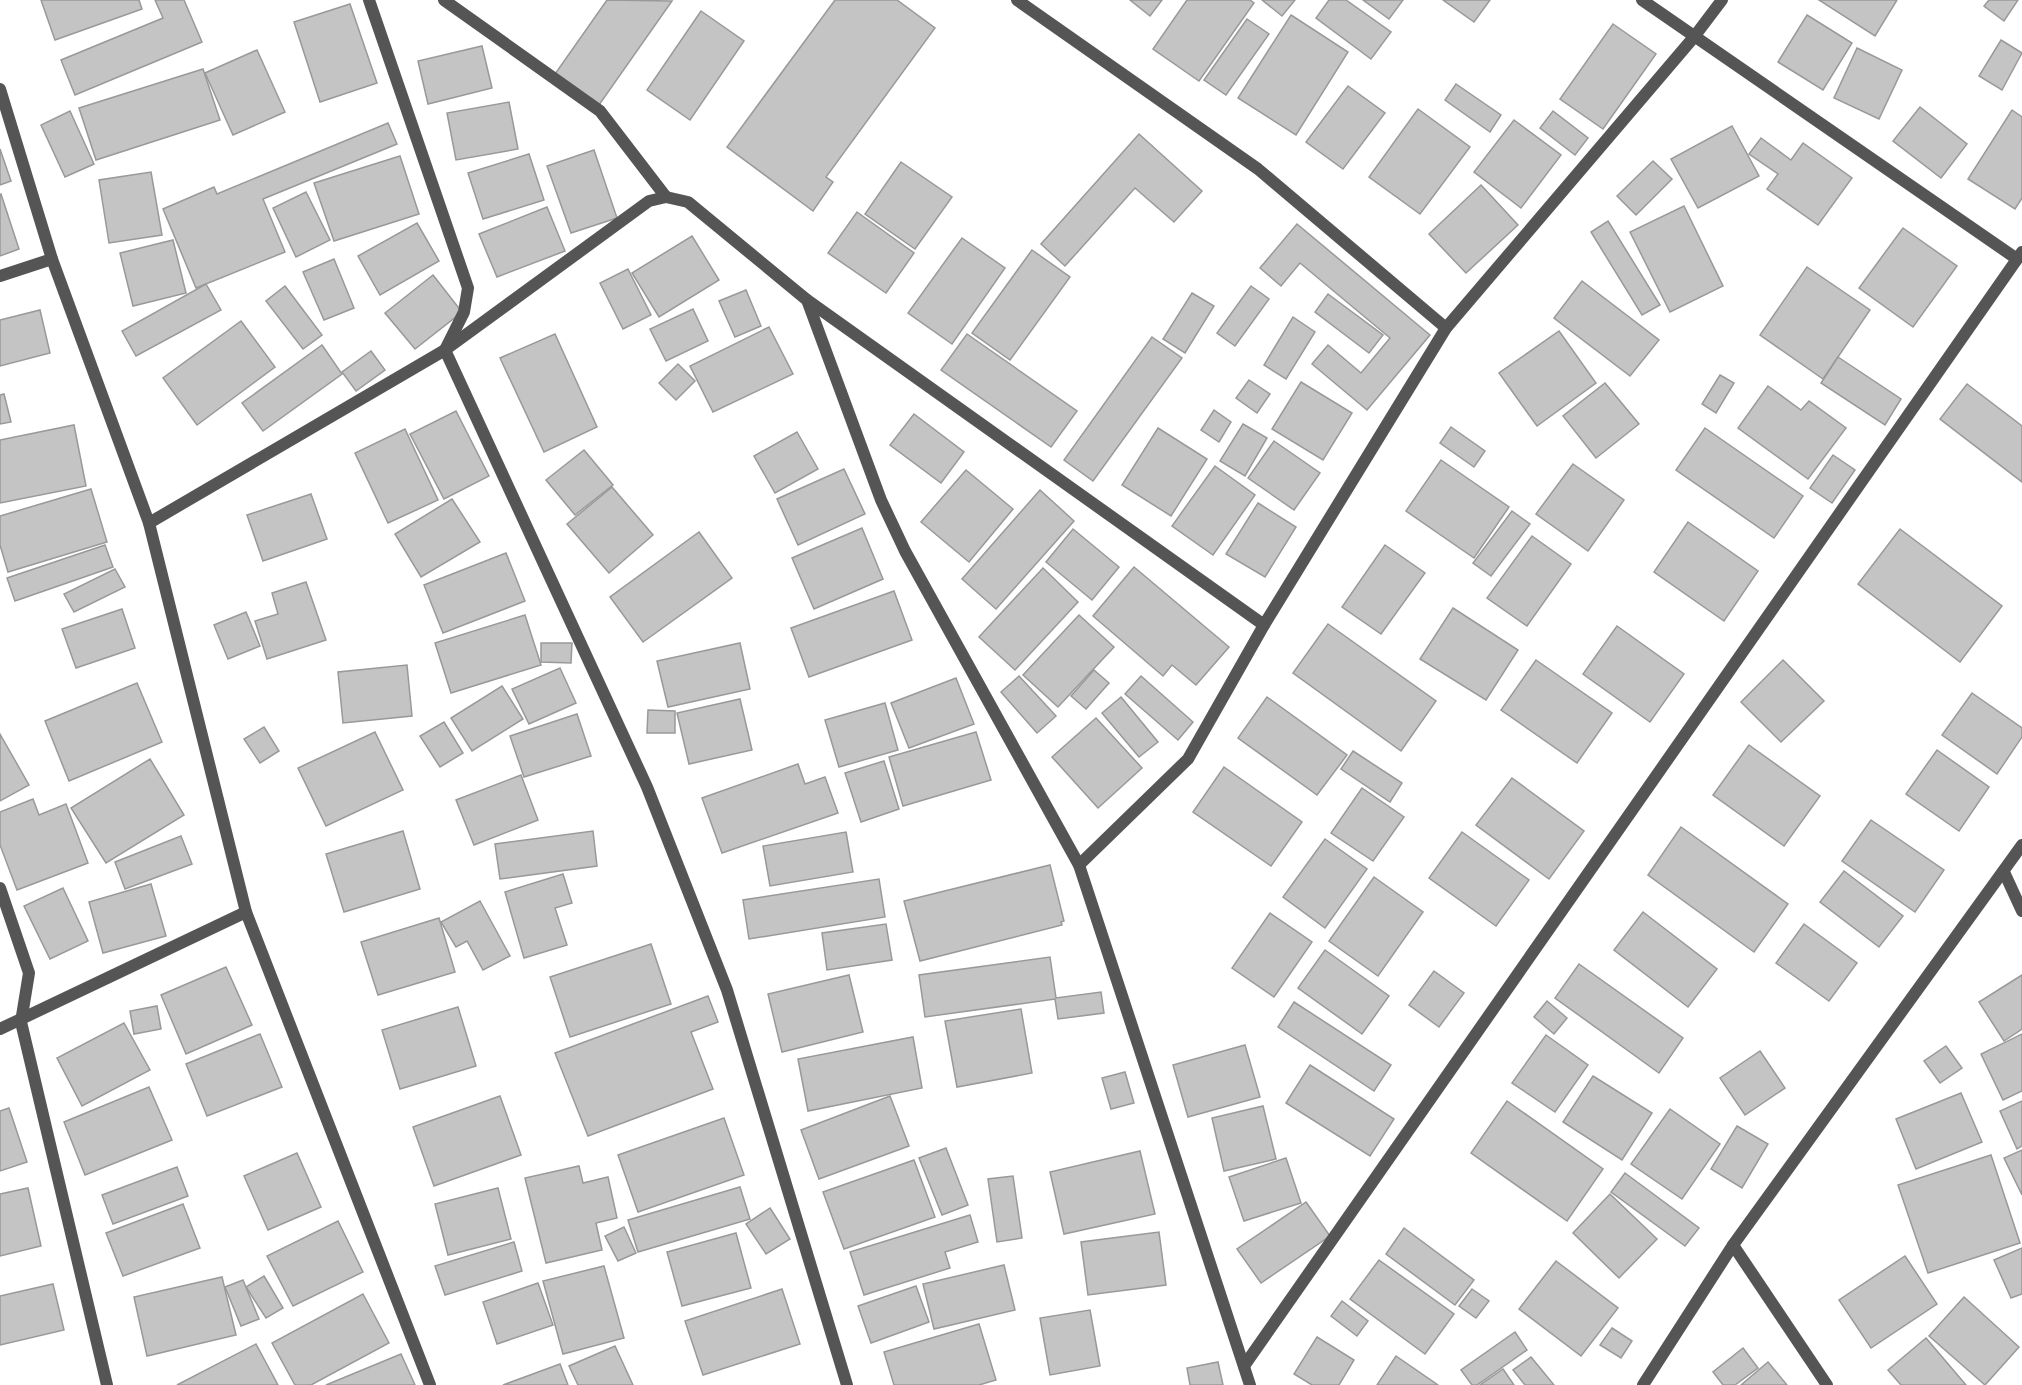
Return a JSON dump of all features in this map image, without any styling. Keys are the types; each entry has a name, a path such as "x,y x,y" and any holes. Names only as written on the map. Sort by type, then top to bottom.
{"street":[{"path":"369,0 468,288 464,312 445,350"},
{"path":"444,0 600,111 666,197"},
{"path":"1017,0 1258,169 1446,328"},
{"path":"1244,1366 2019,255 1642,0"},
{"path":"1079,865 1188,759 1264,625 1446,328 1694,37 1722,0"},
{"path":"0,89 52,259 149,523 246,912 430,1385"},
{"path":"149,523 445,350 649,201 666,197 688,202 807,300 1264,625"},
{"path":"0,276 52,259"},
{"path":"807,300 881,500 905,551 1079,865 1250,1385"},
{"path":"464,312 479,325"},
{"path":"445,350 647,787 727,990 847,1385"},
{"path":"1643,1385 1733,1245 2022,845"},
{"path":"2004,872 2022,910"},
{"path":"0,888 29,973 21,1022 107,1385"},
{"path":"0,1029 21,1022 246,912"},
{"path":"1733,1245 1827,1385"}],"building":[{"path":"41,0 139,0 142,9 55,40"},
{"path":"155,0 184,0 202,42 75,95 61,60 163,18"},
{"path":"607,0 672,1 599,105 555,74"},
{"path":"835,0 897,0 935,28 826,177 833,182 813,211 727,147"},
{"path":"1130,0 1162,0 1150,16"},
{"path":"1187,0 1250,0 1254,3 1199,81 1153,49"},
{"path":"1262,0 1295,0 1282,16"},
{"path":"1329,0 1346,0 1391,32 1371,59 1316,18"},
{"path":"1363,0 1403,0 1389,19"},
{"path":"1443,0 1490,0 1474,22"},
{"path":"1819,0 1897,0 1875,36"},
{"path":"1989,0 2018,0 2004,21 1984,6"},
{"path":"350,4 377,83 320,102 294,22"},
{"path":"701,11 744,41 690,120 647,90"},
{"path":"1291,15 1348,52 1296,135 1238,98"},
{"path":"1807,15 1852,43 1823,90 1778,62"},
{"path":"1247,19 1269,34 1226,95 1204,80"},
{"path":"1613,24 1656,54 1603,129 1560,99"},
{"path":"2001,40 2022,53 2002,90 1979,76"},
{"path":"482,46 492,88 428,104 418,61"},
{"path":"1857,48 1902,70 1879,119 1834,98"},
{"path":"257,50 285,112 233,135 205,73"},
{"path":"203,69 220,120 96,160 79,108"},
{"path":"1456,84 1501,115 1490,132 1445,100"},
{"path":"1348,86 1385,113 1343,169 1306,142"},
{"path":"509,102 518,149 456,160 447,113"},
{"path":"1920,107 1967,144 1941,178 1893,141"},
{"path":"1418,109 1470,147 1420,214 1369,177"},
{"path":"2012,110 2022,117 2022,198 2015,209 1968,179"},
{"path":"70,111 94,164 65,177 41,125"},
{"path":"1553,111 1588,138 1575,155 1540,128"},
{"path":"1514,120 1561,155 1521,208 1474,172"},
{"path":"388,123 397,144 263,199 285,252 196,288 163,209 214,187 217,194"},
{"path":"1732,126 1759,176 1698,208 1671,159"},
{"path":"1139,134 1202,191 1174,222 1135,188 1065,266 1041,244"},
{"path":"1761,138 1791,160 1803,143 1852,178 1818,225 1767,189 1778,174 1749,154"},
{"path":"0,149 11,181 0,185"},
{"path":"594,150 617,218 571,233 547,166"},
{"path":"529,154 544,200 483,219 468,173"},
{"path":"400,156 419,214 334,241 314,183"},
{"path":"1653,161 1672,179 1636,215 1617,196"},
{"path":"901,162 952,197 915,249 865,214"},
{"path":"151,172 162,235 109,243 99,180"},
{"path":"1481,185 1518,225 1466,273 1429,234"},
{"path":"306,192 330,240 296,257 273,208"},
{"path":"0,195 19,249 0,256"},
{"path":"1684,206 1723,286 1670,312 1630,232"},
{"path":"547,207 565,251 497,277 479,234"},
{"path":"857,212 914,253 886,293 828,253"},
{"path":"1608,221 1660,305 1642,315 1591,232"},
{"path":"417,223 439,261 380,295 358,256"},
{"path":"1297,224 1430,335 1367,410 1312,364 1328,345 1361,373 1390,338 1300,263 1281,286 1260,268"},
{"path":"1903,228 1957,266 1913,327 1859,288"},
{"path":"692,236 719,280 659,317 632,273"},
{"path":"962,238 1005,268 952,344 908,313"},
{"path":"173,240 186,293 133,306 120,253"},
{"path":"1032,250 1070,277 1010,360 972,333"},
{"path":"334,259 354,308 324,320 303,272"},
{"path":"1807,267 1870,310 1823,379 1760,335"},
{"path":"628,269 651,315 623,329 600,283"},
{"path":"433,275 462,312 415,349 385,313"},
{"path":"1582,281 1659,340 1630,376 1554,318"},
{"path":"206,284 221,310 136,356 122,331"},
{"path":"285,286 322,335 303,349 266,301"},
{"path":"1251,286 1269,299 1235,346 1217,333"},
{"path":"746,290 761,326 735,337 719,301"},
{"path":"1192,293 1214,306 1185,353 1163,339"},
{"path":"1328,294 1383,335 1369,353 1315,312"},
{"path":"693,309 708,341 666,361 650,329"},
{"path":"40,310 50,353 0,366 0,320"},
{"path":"1293,317 1315,332 1286,379 1264,365"},
{"path":"241,321 275,367 197,425 163,378"},
{"path":"769,327 793,374 713,412 690,366"},
{"path":"1559,331 1596,383 1537,426 1499,373"},
{"path":"555,334 597,427 544,452 500,358"},
{"path":"967,334 1077,411 1051,447 941,370"},
{"path":"1152,337 1182,358 1093,481 1064,460"},
{"path":"322,345 342,374 263,431 242,403"},
{"path":"371,351 385,370 356,391 342,372"},
{"path":"1838,357 1901,399 1885,425 1821,383"},
{"path":"678,364 695,381 676,400 659,383"},
{"path":"1720,375 1734,383 1716,413 1702,404"},
{"path":"1249,380 1270,394 1257,413 1236,398"},
{"path":"1301,382 1352,413 1323,460 1272,429"},
{"path":"1605,383 1639,424 1596,458 1563,416"},
{"path":"1967,384 2022,426 2022,482 1940,419"},
{"path":"1768,386 1801,410 1809,401 1846,428 1808,479 1738,428"},
{"path":"4,394 11,422 0,424 0,395"},
{"path":"1214,410 1231,422 1219,442 1201,430"},
{"path":"456,411 489,476 444,499 410,434"},
{"path":"914,414 964,452 941,483 890,445"},
{"path":"1243,424 1267,438 1245,476 1220,461"},
{"path":"74,425 86,486 0,503 0,440"},
{"path":"1451,427 1485,451 1474,467 1440,443"},
{"path":"1158,428 1207,459 1171,516 1122,485"},
{"path":"1705,428 1803,496 1774,538 1676,470"},
{"path":"405,429 438,500 388,523 355,453"},
{"path":"797,432 818,469 775,493 754,456"},
{"path":"1274,441 1320,473 1294,510 1248,478"},
{"path":"584,450 613,485 575,515 546,480"},
{"path":"1833,455 1855,470 1832,503 1810,488"},
{"path":"1441,460 1509,507 1474,558 1406,511"},
{"path":"1573,464 1624,500 1588,551 1536,514"},
{"path":"1215,466 1255,495 1213,555 1172,526"},
{"path":"844,469 865,514 798,545 777,499"},
{"path":"966,470 1013,509 969,562 921,522"},
{"path":"612,487 653,535 609,573 567,524"},
{"path":"91,489 107,542 8,572 0,545 0,516"},
{"path":"1040,490 1074,521 996,609 962,579"},
{"path":"311,494 327,539 263,561 247,515"},
{"path":"452,499 480,542 421,577 395,534"},
{"path":"1258,503 1296,527 1265,577 1226,554"},
{"path":"1512,511 1530,524 1491,576 1473,563"},
{"path":"1688,522 1758,571 1724,621 1654,572"},
{"path":"862,528 883,579 814,609 792,558"},
{"path":"1073,529 1119,567 1092,600 1046,562"},
{"path":"1900,529 2002,606 1960,662 1858,584"},
{"path":"699,532 732,578 643,642 610,597"},
{"path":"1532,536 1571,564 1527,626 1487,598"},
{"path":"105,545 113,567 15,601 7,578"},
{"path":"1385,545 1425,573 1381,634 1342,607"},
{"path":"506,553 525,601 443,633 424,585"},
{"path":"1134,567 1229,647 1196,685 1172,665 1163,676 1093,616"},
{"path":"1043,568 1078,602 1015,670 979,637"},
{"path":"115,569 125,587 74,612 64,594"},
{"path":"306,582 326,640 267,659 255,621 278,614 272,593"},
{"path":"894,591 912,640 809,677 791,628"},
{"path":"1453,608 1518,650 1486,700 1420,659"},
{"path":"122,609 135,648 76,668 62,629"},
{"path":"246,612 260,646 228,659 214,625"},
{"path":"525,615 541,665 451,693 435,643"},
{"path":"1079,615 1114,647 1058,707 1023,675"},
{"path":"1328,624 1436,701 1401,751 1293,673"},
{"path":"1617,626 1684,674 1650,722 1583,674"},
{"path":"541,643 572,643 571,663 541,662"},
{"path":"740,643 750,689 668,707 657,661"},
{"path":"1536,660 1612,713 1577,763 1501,710"},
{"path":"1783,660 1824,701 1781,742 1741,702"},
{"path":"407,665 412,716 343,723 338,672"},
{"path":"560,668 576,703 529,724 512,689"},
{"path":"1094,670 1109,683 1086,709 1071,696"},
{"path":"1019,676 1056,716 1037,733 1001,692"},
{"path":"1141,676 1193,722 1178,740 1125,694"},
{"path":"956,678 974,724 909,748 891,703"},
{"path":"137,683 162,742 69,781 45,721"},
{"path":"502,686 523,719 472,751 451,718"},
{"path":"1972,693 2022,728 2022,737 1997,774 1942,735"},
{"path":"1121,697 1158,742 1139,757 1102,713"},
{"path":"1267,697 1347,755 1317,795 1238,738"},
{"path":"740,699 752,750 689,764 677,713"},
{"path":"885,703 898,750 839,767 825,720"},
{"path":"648,710 675,711 675,733 647,733"},
{"path":"577,714 591,756 524,777 510,736"},
{"path":"1096,718 1142,768 1098,808 1052,757"},
{"path":"444,722 463,753 440,767 420,736"},
{"path":"264,727 279,751 260,763 244,739"},
{"path":"375,732 403,790 326,826 298,768"},
{"path":"976,732 991,780 903,806 889,757"},
{"path":"0,734 29,785 0,801"},
{"path":"1749,745 1820,796 1784,846 1713,795"},
{"path":"1937,750 1989,787 1959,831 1906,794"},
{"path":"1353,751 1402,783 1390,802 1341,769"},
{"path":"150,759 184,815 106,863 71,808"},
{"path":"884,761 899,809 861,822 845,773"},
{"path":"798,764 805,784 825,777 838,813 722,853 702,798"},
{"path":"1224,767 1302,822 1271,866 1193,812"},
{"path":"521,775 538,820 474,845 456,800"},
{"path":"1512,778 1584,831 1549,879 1476,825"},
{"path":"1362,788 1404,817 1373,861 1331,833"},
{"path":"33,799 39,815 66,804 88,863 17,890 0,845 0,812"},
{"path":"1871,820 1944,870 1915,912 1842,861"},
{"path":"1681,827 1788,904 1754,952 1648,875"},
{"path":"403,831 420,889 344,912 326,854"},
{"path":"593,831 597,866 500,879 495,844"},
{"path":"846,832 853,872 770,886 763,846"},
{"path":"1462,832 1529,880 1496,926 1429,878"},
{"path":"181,836 192,864 125,889 115,862"},
{"path":"1325,839 1367,869 1325,928 1283,897"},
{"path":"1050,865 1064,921 1061,922 1062,925 920,961 904,901"},
{"path":"1844,871 1903,916 1879,947 1820,902"},
{"path":"563,874 572,903 555,908 567,945 524,958 505,892"},
{"path":"1374,877 1423,912 1378,976 1329,941"},
{"path":"879,879 885,917 749,939 743,900"},
{"path":"151,884 166,936 103,953 89,902"},
{"path":"63,888 88,941 50,959 24,906"},
{"path":"480,901 510,956 483,970 467,941 456,947 441,922"},
{"path":"1643,912 1717,969 1688,1007 1614,950"},
{"path":"1270,913 1312,942 1274,997 1232,968"},
{"path":"439,918 455,972 378,995 361,942"},
{"path":"886,924 892,960 827,970 822,933"},
{"path":"1804,924 1857,963 1829,1001 1776,963"},
{"path":"651,944 671,1004 570,1037 550,977"},
{"path":"1325,950 1389,996 1362,1034 1298,988"},
{"path":"1050,957 1056,998 1101,992 1104,1013 1058,1019 1055,999 925,1017 919,975"},
{"path":"1579,964 1683,1038 1659,1073 1555,998"},
{"path":"226,967 252,1025 186,1054 161,995"},
{"path":"1434,971 1464,993 1439,1027 1409,1005"},
{"path":"849,975 863,1032 782,1052 768,994"},
{"path":"2022,975 2022,1029 2004,1041 1979,1002"},
{"path":"708,996 718,1022 691,1032 713,1089 588,1136 555,1053"},
{"path":"1547,1001 1567,1018 1554,1034 1534,1017"},
{"path":"1294,1002 1391,1065 1374,1091 1278,1027"},
{"path":"157,1006 161,1029 134,1034 130,1011"},
{"path":"458,1007 476,1066 400,1089 382,1030"},
{"path":"1021,1009 1032,1073 957,1087 945,1021"},
{"path":"124,1023 150,1070 82,1106 57,1058"},
{"path":"260,1034 282,1087 207,1116 186,1064"},
{"path":"2022,1034 2022,1091 2003,1100 1981,1054"},
{"path":"1546,1035 1588,1065 1555,1112 1512,1083"},
{"path":"913,1037 922,1088 808,1111 798,1059"},
{"path":"1245,1045 1260,1097 1188,1117 1173,1065"},
{"path":"1946,1046 1962,1068 1940,1083 1924,1061"},
{"path":"1760,1051 1785,1088 1745,1115 1720,1078"},
{"path":"1310,1065 1394,1119 1370,1156 1286,1103"},
{"path":"1125,1072 1134,1103 1111,1109 1102,1078"},
{"path":"1593,1076 1652,1113 1622,1160 1563,1122"},
{"path":"149,1087 172,1140 85,1175 64,1122"},
{"path":"1961,1093 1982,1142 1916,1169 1896,1119"},
{"path":"500,1096 521,1155 434,1186 413,1127"},
{"path":"890,1096 909,1146 819,1179 801,1130"},
{"path":"1507,1101 1603,1169 1567,1221 1471,1153"},
{"path":"2022,1101 2022,1146 2017,1149 2000,1111"},
{"path":"1263,1106 1276,1159 1224,1171 1212,1118"},
{"path":"9,1108 27,1162 0,1171 0,1111"},
{"path":"1670,1109 1720,1144 1682,1199 1631,1164"},
{"path":"724,1118 744,1175 638,1212 618,1155"},
{"path":"1737,1126 1768,1144 1742,1188 1711,1169"},
{"path":"946,1148 968,1205 942,1215 919,1158"},
{"path":"2022,1150 2022,1195 2004,1158"},
{"path":"1140,1151 1155,1214 1064,1234 1050,1172"},
{"path":"297,1153 321,1207 268,1230 244,1176"},
{"path":"1991,1155 2020,1243 1928,1273 1898,1185"},
{"path":"1286,1158 1301,1203 1244,1221 1229,1177"},
{"path":"914,1160 935,1217 844,1249 823,1192"},
{"path":"579,1166 583,1183 608,1177 617,1218 596,1223 602,1250 546,1263 525,1178"},
{"path":"177,1167 188,1196 113,1224 102,1195"},
{"path":"1625,1173 1699,1228 1685,1246 1611,1192"},
{"path":"1013,1176 1022,1238 997,1242 988,1179"},
{"path":"740,1187 750,1219 638,1252 628,1220"},
{"path":"28,1188 41,1246 0,1256 0,1194"},
{"path":"498,1188 511,1239 448,1255 435,1204"},
{"path":"1610,1194 1657,1239 1619,1278 1573,1233"},
{"path":"1306,1202 1330,1236 1261,1283 1237,1249"},
{"path":"183,1204 200,1248 123,1276 106,1233"},
{"path":"770,1208 790,1239 766,1254 746,1224"},
{"path":"970,1215 978,1242 945,1252 950,1268 864,1295 850,1252"},
{"path":"338,1221 363,1272 293,1306 267,1256"},
{"path":"624,1227 636,1253 618,1261 605,1236"},
{"path":"1404,1228 1474,1280 1455,1305 1386,1254"},
{"path":"1159,1232 1166,1285 1088,1295 1081,1242"},
{"path":"736,1233 751,1288 682,1306 667,1252"},
{"path":"514,1242 522,1271 445,1295 435,1266"},
{"path":"2022,1248 2022,1294 2011,1298 1994,1260"},
{"path":"1905,1256 1937,1304 1871,1348 1839,1300"},
{"path":"1379,1260 1454,1314 1425,1354 1350,1299"},
{"path":"1556,1261 1618,1308 1581,1356 1519,1309"},
{"path":"1004,1265 1015,1310 934,1329 923,1284"},
{"path":"604,1266 624,1338 563,1354 543,1281"},
{"path":"264,1276 283,1308 266,1318 246,1287"},
{"path":"222,1277 236,1335 147,1356 134,1297"},
{"path":"243,1280 259,1319 241,1326 225,1287"},
{"path":"538,1283 553,1325 497,1344 483,1302"},
{"path":"53,1284 64,1330 0,1345 0,1296"},
{"path":"916,1286 929,1322 871,1343 858,1306"},
{"path":"782,1289 800,1344 703,1375 685,1321"},
{"path":"1472,1289 1489,1301 1476,1318 1459,1306"},
{"path":"363,1294 389,1343 311,1385 295,1385 272,1343"},
{"path":"1964,1297 2019,1347 1985,1385 1929,1336"},
{"path":"1342,1301 1368,1321 1357,1336 1331,1316"},
{"path":"1090,1310 1100,1366 1050,1375 1040,1318"},
{"path":"979,1324 996,1380 979,1385 894,1385 884,1352"},
{"path":"1612,1328 1632,1341 1621,1358 1600,1345"},
{"path":"1515,1332 1527,1350 1477,1385 1472,1385 1461,1370"},
{"path":"1317,1337 1354,1360 1339,1385 1312,1385 1294,1374"},
{"path":"1926,1338 1966,1385 1901,1385 1888,1370"},
{"path":"256,1344 278,1385 177,1385"},
{"path":"615,1346 633,1385 578,1385 569,1366"},
{"path":"1743,1348 1758,1368 1735,1385 1723,1385 1713,1372"},
{"path":"401,1354 415,1385 326,1385"},
{"path":"1396,1356 1438,1385 1377,1385"},
{"path":"1531,1357 1554,1385 1525,1385 1513,1370"},
{"path":"1218,1362 1223,1385 1190,1385 1187,1368"},
{"path":"1768,1362 1787,1385 1741,1385"},
{"path":"560,1364 568,1385 503,1385"},
{"path":"1503,1369 1514,1385 1480,1385"}]}
